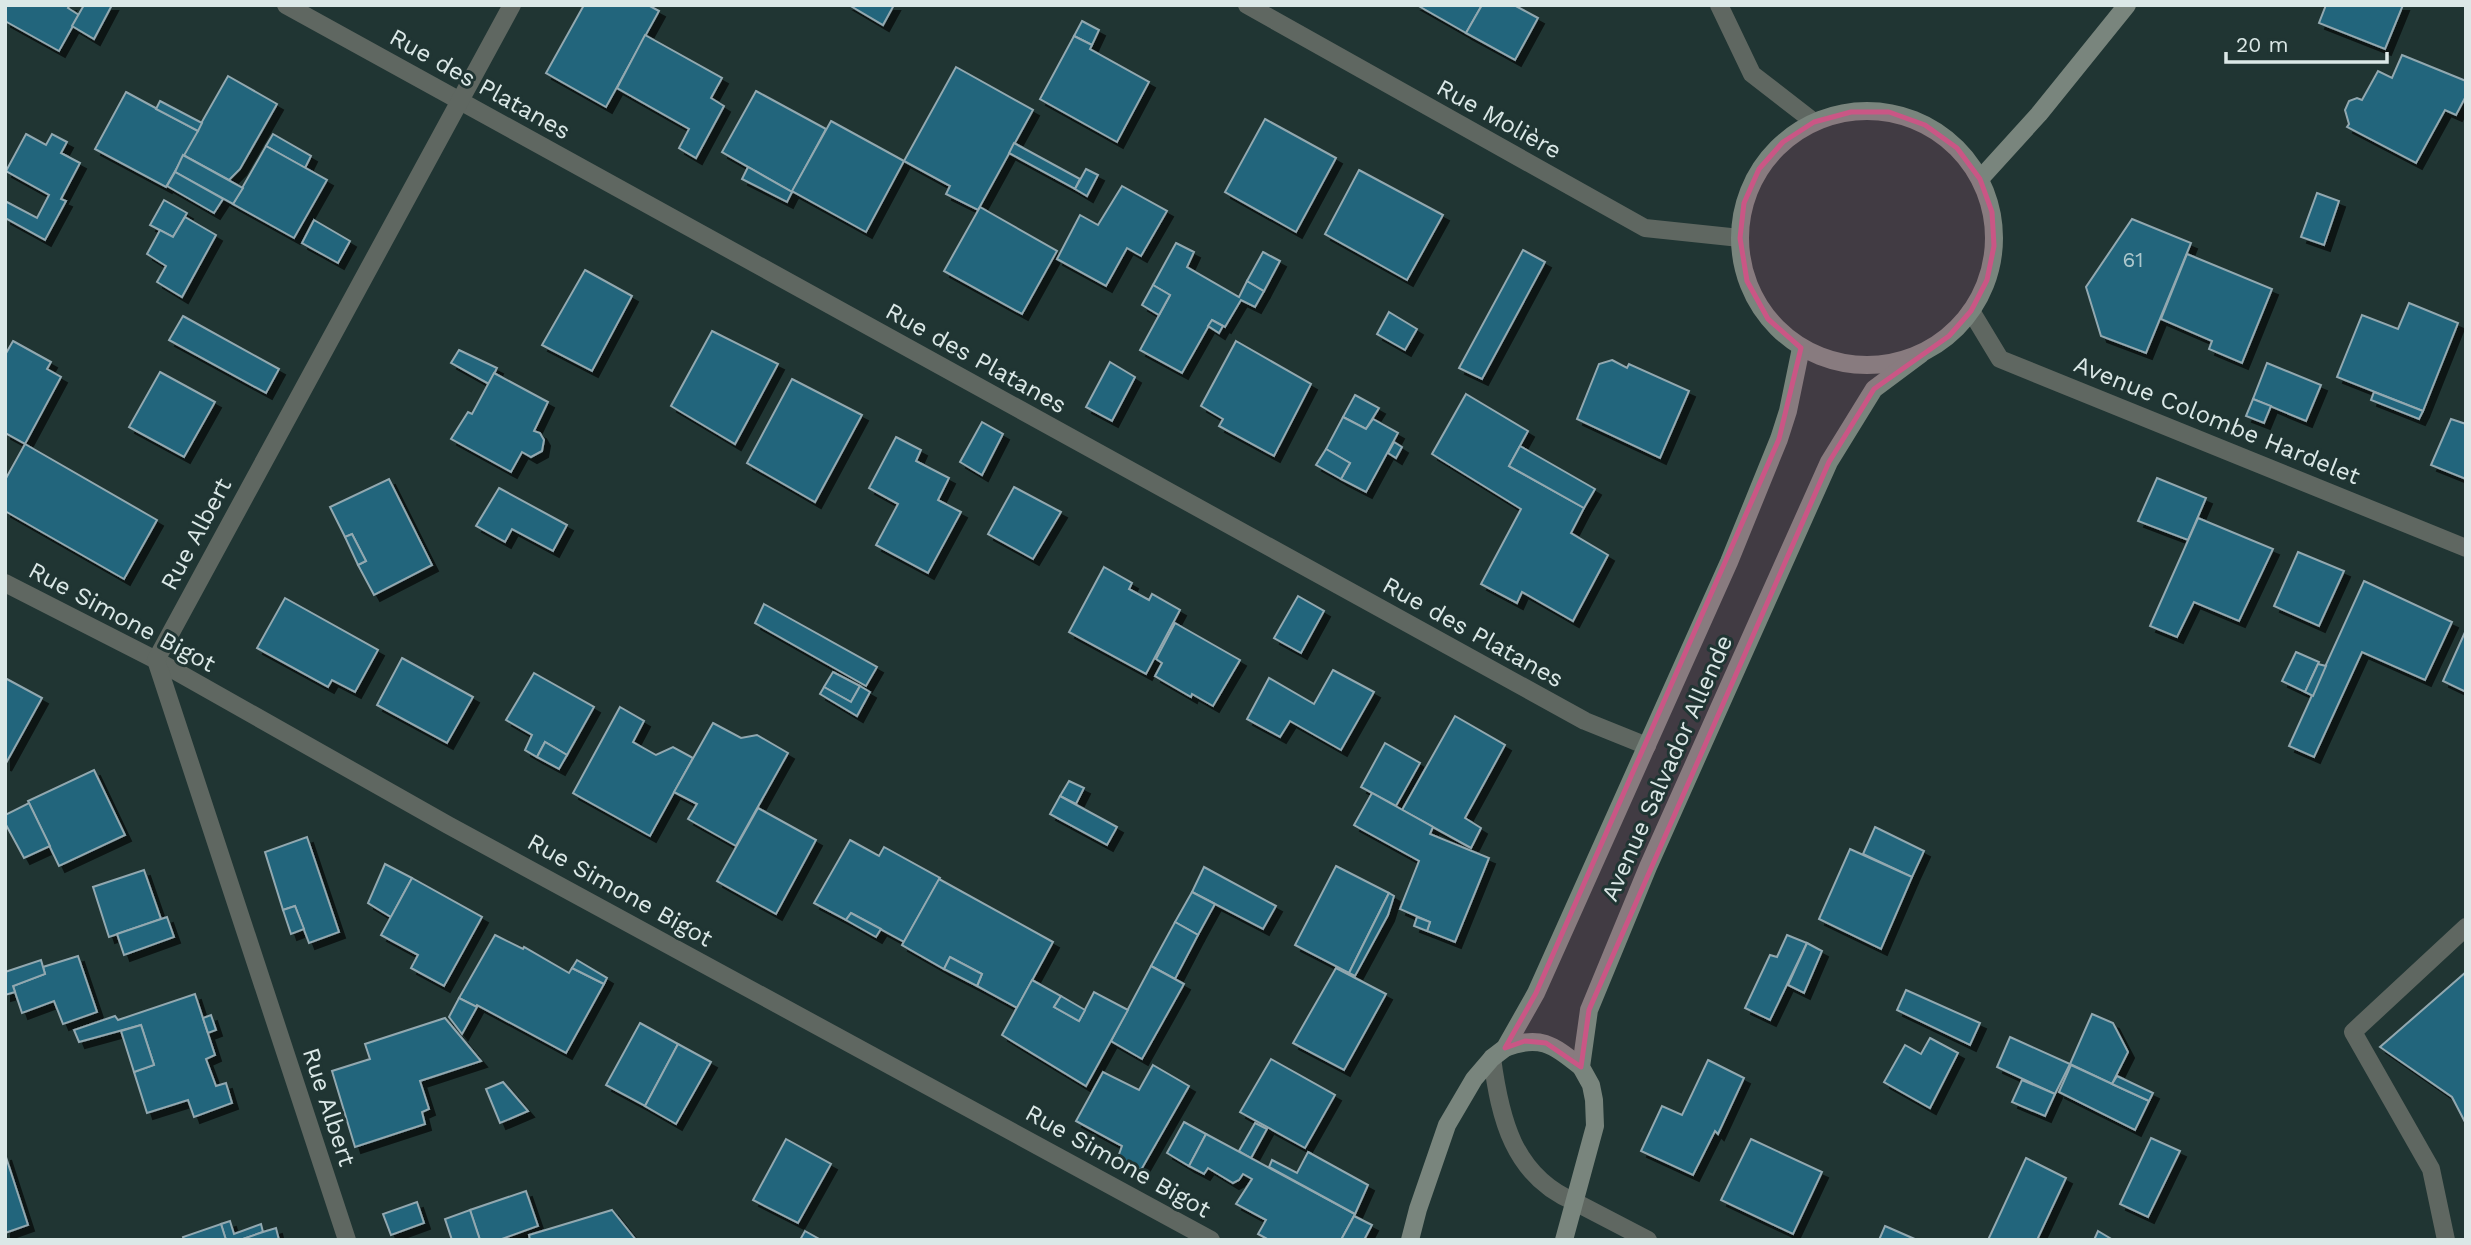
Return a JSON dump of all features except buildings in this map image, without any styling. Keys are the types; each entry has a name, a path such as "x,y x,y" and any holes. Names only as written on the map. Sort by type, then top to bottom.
{"main road":[{"path":"1980,179 2039,114 2127,5"},
{"path":"1851,111 1889,112 1926,125 1957,148 1980,179 1992,212 1994,246 1987,281 1971,311 1949,336 1921,354 1881,365 1839,363 1801,348 1768,319 1747,281 1740,239 1744,203 1759,169 1783,142 1814,122 1851,111"},
{"name":"Avenue Salvador Allende","path":"1410,1240 1447,1125 1474,1079 1498,1053 1536,993 1729,562 1779,439 1788,411 1801,348"},
{"name":"Avenue Salvador Allende","path":"1564,1240 1595,1126 1591,1085 1581,1067 1589,1010 1648,867 1829,462 1874,389 1921,354"},
{"path":"1498,1053 1525,1041 1546,1043 1581,1067"}],"street":[{"name":"Rue des Platanes","path":"286,5 1585,722 1647,746"},
{"name":"Rue Albert","path":"346,1240 156,660 512,5"},
{"name":"Rue Molière","path":"1247,5 1645,229 1740,239"},
{"path":"1719,5 1752,74 1814,122"},
{"name":"Avenue Colombe Hardelet","path":"1971,311 2000,359 2466,548"},
{"name":"Rue Simone Bigot","path":"5,583 156,660 449,825 1211,1240"},
{"path":"2446,1240 2431,1169 2353,1032 2466,927"},
{"path":"1498,1053 1497,1091 1508,1135 1525,1164 1558,1195 1648,1240"}],"highlighted area":[{"path":"1851,112 1889,112 1925,125 1957,148 1980,179 1992,212 1994,246 1987,280 1971,311 1949,336 1874,389 1829,462 1589,1010 1581,1067 1546,1043 1525,1041 1505,1048 1536,993 1779,439 1801,348 1768,319 1747,281 1740,238 1744,203 1759,169 1783,142 1814,122"}]}
